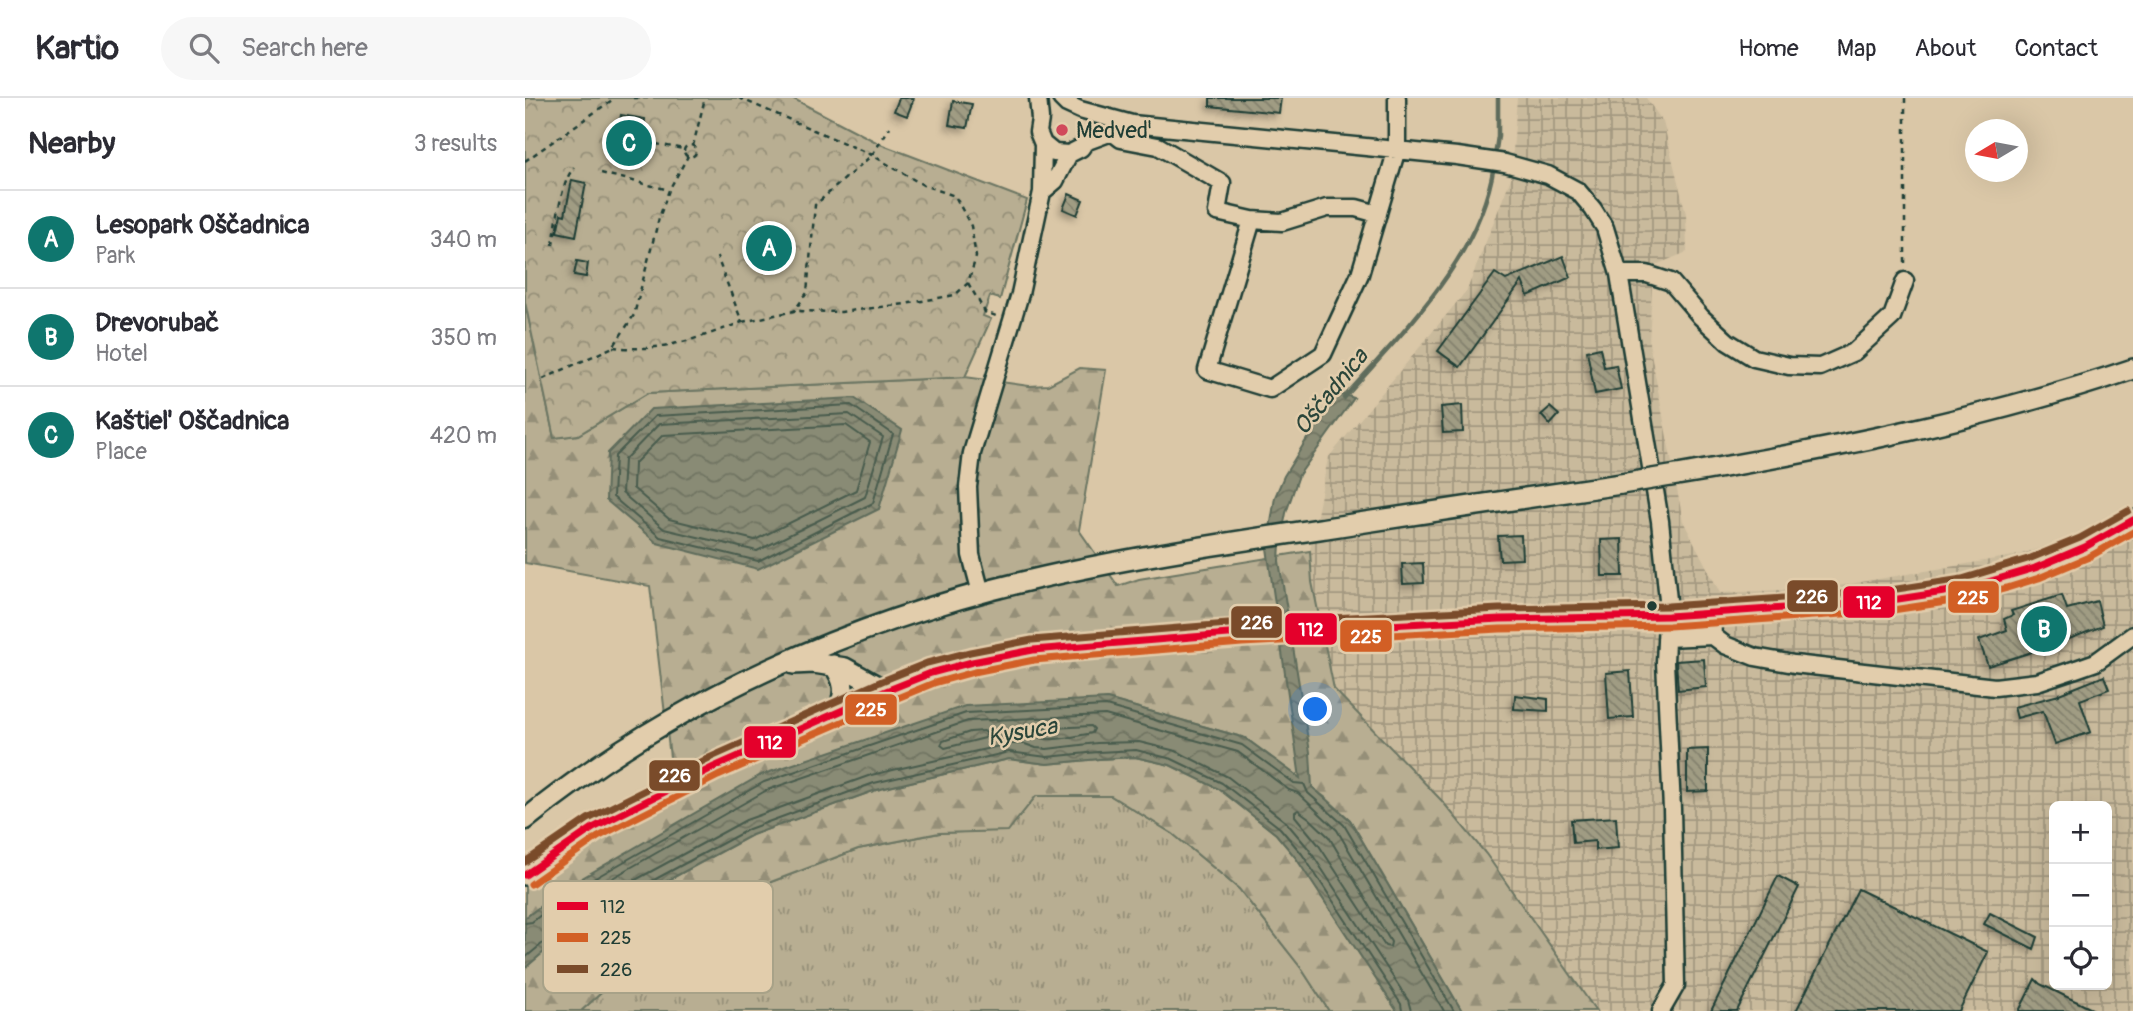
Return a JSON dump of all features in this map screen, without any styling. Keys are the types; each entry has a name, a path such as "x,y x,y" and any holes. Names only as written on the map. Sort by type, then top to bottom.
{"main road":[{"path":"525,820 581,778 663,724 778,665 879,626 981,593 1044,577 1253,539 1797,455 1906,432 2045,396 2133,369"},
{"path":"525,875 593,828 714,767 886,691 951,667 1033,650 1241,633 1500,619 1668,616 1842,606 1964,589 2035,568 2085,547 2133,520"},
{"path":"778,665 833,665 855,672 886,691"},
{"path":"833,665 843,682 844,692 837,712"}],"street":[{"path":"981,593 973,567 968,487 972,453 1020,293 1042,192 1043,144 1038,132 1038,98"},
{"path":"1252,220 1207,370 1270,389 1323,354 1360,274 1397,149 1397,98"},
{"path":"1040,119 1051,107 1070,104 1132,124 1397,149 1505,163 1557,178 1578,191 1593,209 1605,228 1619,274 1660,521 1668,600 1665,662 1677,985 1661,1011"},
{"path":"1043,144 1055,153 1069,154 1081,148 1089,129 1085,116 1070,104"},
{"path":"1085,142 1132,124"},
{"path":"1112,132 1121,139 1158,146 1222,183 1217,212 1252,220 1282,222 1327,208 1356,208 1378,214"},
{"path":"1042,192 1055,181 1069,154"},
{"path":"1619,274 1647,274 1671,282 1701,317 1728,342 1754,358 1789,366 1820,367 1854,352 1892,317 1905,281"},
{"path":"1712,613 1713,636"},
{"path":"1666,638 1713,636 1725,645 1755,657 1794,664 1995,687 2037,682 2076,670 2096,662 2133,635"}],"path":[{"path":"525,161 615,98"},
{"path":"633,98 650,98"},
{"path":"688,156 695,153 693,146 705,98"},
{"path":"543,379 613,347 632,349 677,345 742,323 794,311 841,312 955,295 968,283 976,257 971,226 955,196 923,186 872,155 739,98"},
{"path":"1905,98 1905,281"},
{"path":"794,311 807,293 815,205 872,155 890,127"},
{"path":"656,144 684,149"},
{"path":"684,149 688,145 693,146"},
{"path":"684,149 688,156"},
{"path":"613,347 634,315 659,218 669,190 688,156"},
{"path":"552,245 564,193 574,167"},
{"path":"601,173 669,190"},
{"path":"717,257 742,323"},
{"path":"968,283 985,312 994,315"}],"shaded area":[{"path":"1517,98 1646,98 1663,122 1686,214 1687,252 1653,266 1649,343 1683,521 1720,593 1826,588 2019,555 2103,526 2133,509 2133,1011 1596,1011 1486,854 1442,801 1334,689 1312,582 1310,551 1328,458 1467,290 1511,178"}],"green space":[{"path":"525,98 792,98 880,144 1027,200 1000,299 990,296 983,316 991,319 965,377 648,393 578,435 554,438 525,302"},
{"path":"525,302 554,438 578,435 648,393 965,377 1029,386 1048,385 1080,368 1106,370 1079,530 1118,586 1139,579 1310,551 1312,582 1334,689 1442,801 1486,854 1596,1011 1462,1011 1350,820 1326,798 1245,738 1107,699 586,881 543,881 543,904 525,918 525,870 673,783 650,586 525,563"},
{"path":"1135,757 1170,765 1219,789 1276,834 1296,858 1397,1011 1329,1011 1301,968 1239,889 1173,834 1111,796 1036,796 1008,831 939,833 858,849 773,881 667,881 752,835 876,790 1009,759 1047,764"},
{"path":"1036,796 1111,796 1173,834 1239,889 1301,968 1329,1011 581,1011 601,993 773,993 773,881 858,849 940,833 1008,830"},
{"path":"543,953 543,993 601,993 581,1011 525,1011 525,968"}],"water":[{"name":"Kysuca","path":"1336,392 1354,398 1299,475 1286,513 1280,544 1279,561 1310,752 1312,787 1350,820 1462,1011 1397,1011 1296,858 1276,834 1219,789 1170,765 1135,757 1047,764 1009,759 876,790 752,835 667,881 577,881 761,775 965,706 1107,699 1245,738 1300,778 1267,548 1275,497 1284,476"},
{"path":"854,398 902,430 879,509 758,569 657,543 606,500 608,453 651,409"},
{"path":"543,904 543,953 525,968 525,918"}],"building":[{"path":"899,98 914,98 907,116 894,111"},
{"path":"1210,98 1281,98 1279,113 1210,106"},
{"path":"953,101 972,104 967,128 949,125"},
{"path":"621,115 645,119 642,147 636,166 612,161"},
{"path":"572,180 586,183 576,236 557,232 561,214 565,215"},
{"path":"1069,194 1083,200 1077,215 1063,209"},
{"path":"1563,256 1571,277 1528,296 1522,281 1460,367 1438,351 1495,273 1506,280"},
{"path":"577,261 588,263 586,277 574,275"},
{"path":"1600,348 1604,367 1616,365 1621,389 1595,394 1587,351"},
{"path":"1462,405 1463,432 1443,433 1441,407"},
{"path":"1550,407 1559,415 1550,425 1541,415"},
{"path":"1521,535 1522,559 1500,560 1498,536"},
{"path":"1622,539 1623,576 1602,576 1601,540"},
{"path":"1423,563 1424,583 1403,584 1402,564"},
{"path":"2062,595 2067,609 2097,601 2103,626 2059,643 2056,636 2033,644 2035,651 1988,666 1979,640 2007,630 2004,619 2013,615 2011,611"},
{"path":"1704,659 1706,687 1678,690 1676,661"},
{"path":"1630,671 1633,717 1609,719 1606,673"},
{"path":"2104,676 2109,689 2080,700 2091,732 2055,744 2043,711 2017,718 2014,707 2059,695"},
{"path":"1515,695 1548,699 1548,711 1514,709"},
{"path":"1708,749 1708,791 1687,792 1687,750"},
{"path":"1616,817 1618,848 1595,850 1595,841 1573,843 1571,820"},
{"path":"1778,876 1799,887 1737,1011 1711,1011"},
{"path":"1858,889 1988,952 1959,1011 1796,1011"},
{"path":"1990,913 2038,937 2034,949 1984,924"},
{"path":"2035,979 2049,990 2096,1011 2019,1011"}],"waterway":[{"name":"Oščadnica","path":"1495,156 1498,98"},
{"name":"Oščadnica","path":"1344,398 1414,319 1456,262 1473,232 1486,199 1494,165"}],"transit line":[{"name":"226","path":"525,862 588,819 709,758 882,681 927,663 970,652 1032,640 1240,623 1499,609 1668,606 1884,591 1962,579 2031,558 2080,538 2128,511"},
{"name":"112","path":"525,875 593,828 714,767 886,691 931,673 972,662 1033,650 1241,633 1500,619 1668,616 1885,601 1964,589 2035,568 2085,547 2133,520"},
{"name":"225","path":"531,884 598,837 718,776 934,683 974,672 1034,660 1242,643 1500,629 1669,626 1886,611 1966,599 2039,578 2089,557 2133,532"}],"place":[{"name":"Medveď","path":"1062,130"},
{"name":"Kaštieľ Oščadnica","path":"629,143"},
{"name":"Lesopark Oščadnica","path":"769,248"},
{"name":"Drevorubač","path":"2044,629"}]}
